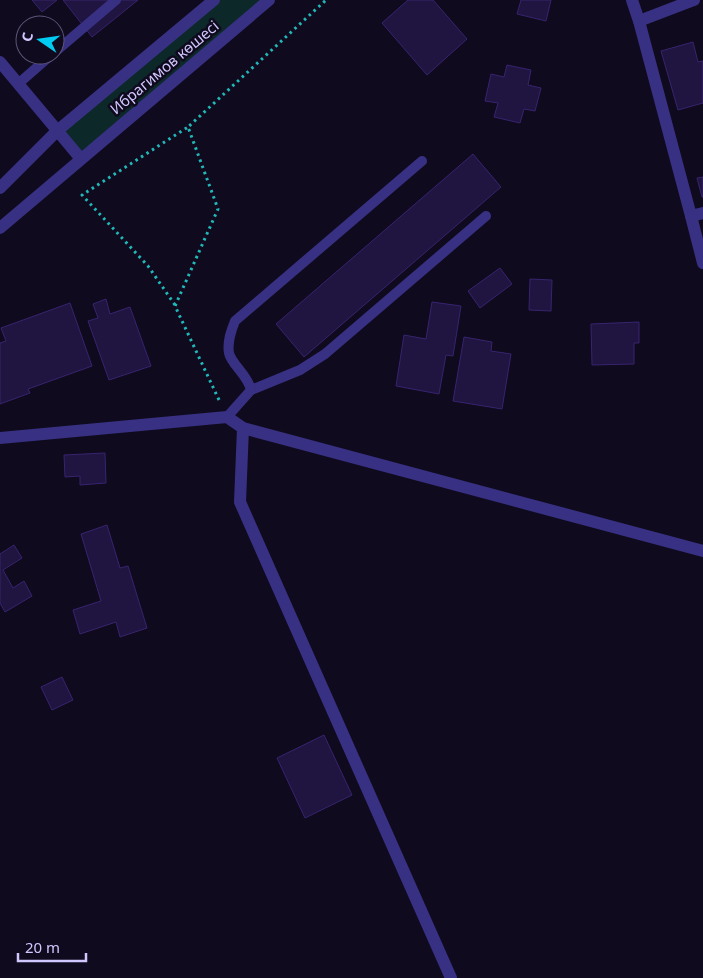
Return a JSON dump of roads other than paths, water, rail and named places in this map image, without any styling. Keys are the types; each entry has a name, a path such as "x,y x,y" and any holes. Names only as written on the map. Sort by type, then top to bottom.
{"street":[{"name":"Ибрагимов көшесі","path":"0,188 58,132 214,0"},
{"name":"Ибрагимов көшесі","path":"0,228 269,0"},
{"path":"632,0 697,215 703,263"},
{"path":"639,22 694,0"},
{"path":"0,62 81,159"},
{"path":"0,438 227,417 243,428 703,551"},
{"path":"243,428 240,502 450,978"}],"lane":[{"path":"65,43 116,0"},
{"path":"18,84 40,65"},
{"path":"251,390 249,382 229,354 230,336 235,322 422,161"},
{"path":"227,417 251,390 300,370 325,354 486,216"}]}
